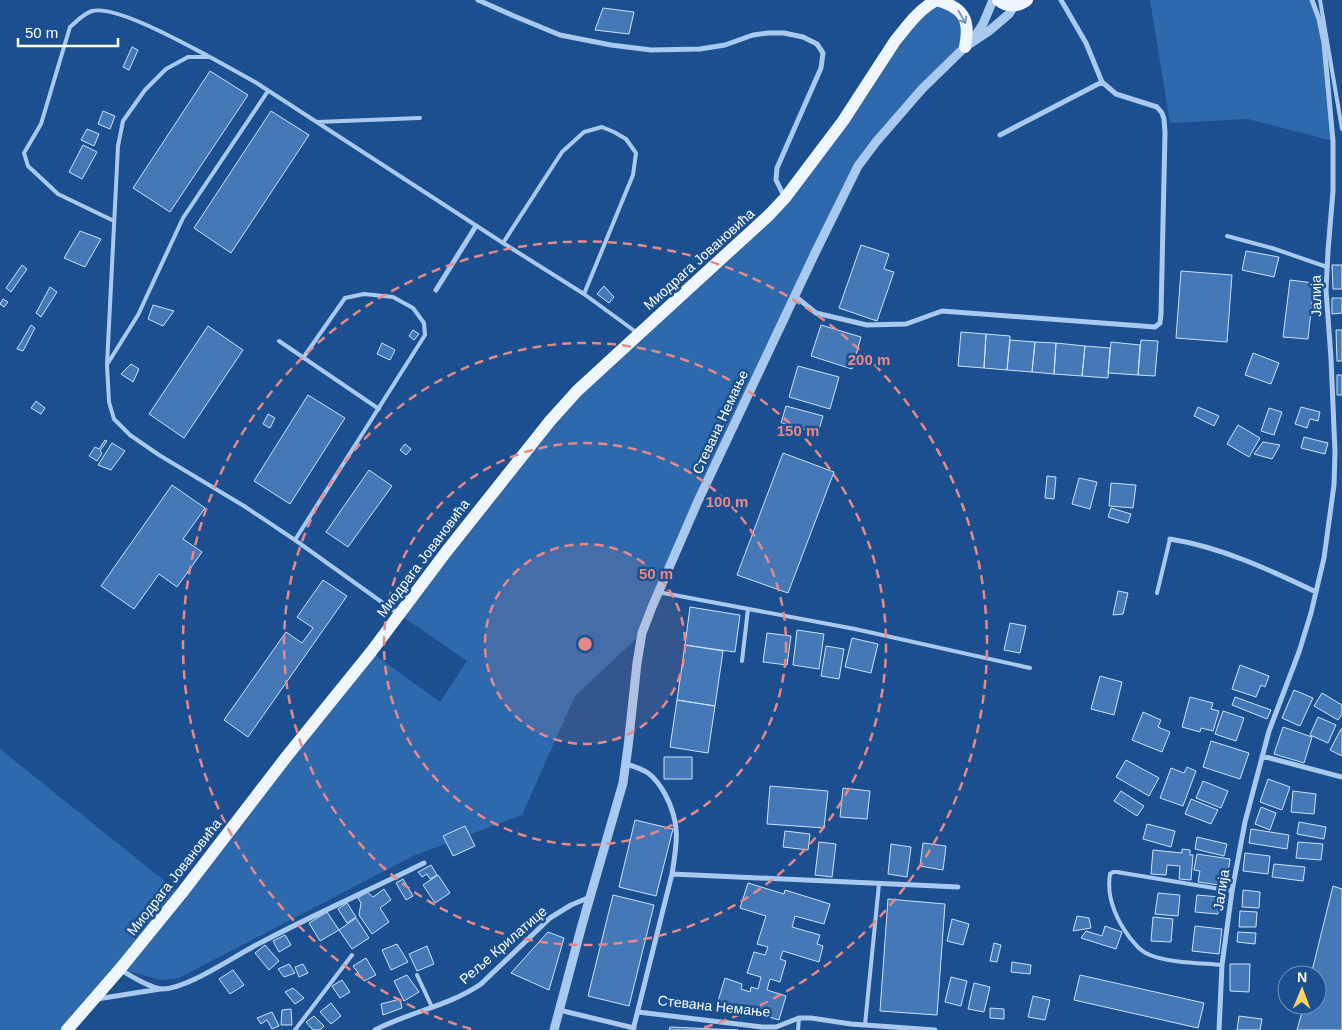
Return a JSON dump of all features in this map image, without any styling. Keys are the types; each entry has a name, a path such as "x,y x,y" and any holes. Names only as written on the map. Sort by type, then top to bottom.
{"main road":[{"name":"Миодрага Јовановића","path":"67,1030 181,894 287,756 371,652 491,494 550,421 577,391 755,229 785,198 843,121 895,40 926,6 937,0"},
{"path":"937,0 955,7 964,18 967,29 967,45"},
{"path":"998,0 1008,5 1021,3"}],"street":[{"path":"478,0 560,35 610,45 651,50 700,48 725,45 753,35 776,33 803,37 817,44 824,53 821,68 777,168 776,180 785,198"},
{"path":"967,45 983,24 993,0"},
{"path":"795,296 816,312 867,325 906,324 942,311 1155,327 1160,323 1164,119 1157,107 1116,94 1102,82 1086,43 1061,0"},
{"name":"Јалија","path":"1218,1030 1222,966 1232,891 1245,822 1262,756 1275,714 1299,652 1316,592 1326,542 1334,485 1331,358 1326,290 1333,197 1333,141 1324,43 1319,19 1312,0"},
{"name":"Стевана Немање","path":"554,1030 619,797 626,764 639,646 645,624 658,592 698,501 850,182 865,155 922,89 967,45 989,31 1021,3"},
{"path":"1000,135 1102,82"},
{"path":"436,290 476,226"},
{"path":"1170,539 1186,542 1236,558 1273,572 1316,592"},
{"path":"1262,756 1342,777"},
{"name":"Стевана Немање","path":"559,1010 634,1029 672,874 677,836 675,815 662,790 647,772 626,764"},
{"path":"94,1000 181,985 261,942 424,863"},
{"path":"672,874 958,887"},
{"name":"Реље Крилатице","path":"375,1030 387,1027 432,1007 463,996 481,984 550,918 590,897"},
{"path":"120,969 134,978 160,989"},
{"name":"Стевана Немање","path":"638,1012 769,1028 799,1018 811,1018 913,1030 935,1030"}],"lane":[{"path":"1320,0 1342,129"},
{"path":"114,221 58,194 28,166 24,153 41,124 70,27 80,17 93,11 107,11 151,27 210,57 268,91 503,244 584,294 639,334"},
{"path":"210,57 188,56 166,69 145,90 123,121 118,146 107,365 109,402 114,420 130,435 159,455 244,506 399,614"},
{"path":"107,365 138,315 183,218 268,91"},
{"path":"317,122 420,118"},
{"path":"503,244 562,152 584,132 602,127 626,139 636,153 633,176 584,294"},
{"path":"1227,236 1272,248 1327,267"},
{"path":"295,540 425,335 424,323 413,308 393,297 364,294 345,298 303,358"},
{"path":"279,341 379,409"},
{"path":"1157,593 1170,539"},
{"path":"658,592 855,629 1030,668"},
{"path":"742,661 748,609"},
{"path":"1222,966 1160,958 1142,952 1122,928 1116,916 1110,896 1109,881 1110,874 1117,872 1232,891"},
{"path":"865,1025 879,884"},
{"path":"295,1030 352,954"},
{"path":"417,975 432,1007"},
{"path":"798,1030 799,1018"}],"shaded area":[{"path":"936,0 960,12 965,47 876,142 815,253 642,633 575,696 522,815 413,856 179,978 161,980 120,969 67,1030 0,1030 0,749 181,894 371,652 440,702 467,661 399,614 537,436 755,229 871,77"},
{"path":"1150,0 1312,0 1319,19 1333,141 1248,119 1170,123"}],"building":[{"path":"603,8 634,12 629,34 595,30"},
{"path":"132,47 138,50 129,70 123,67"},
{"path":"210,71 248,95 170,212 133,188"},
{"path":"103,111 115,116 110,129 98,124"},
{"path":"271,111 309,135 231,253 194,228"},
{"path":"87,129 99,134 94,146 81,140"},
{"path":"83,145 97,152 82,179 69,172"},
{"path":"80,231 101,239 85,267 64,258"},
{"path":"861,245 889,254 884,269 894,272 877,321 839,308"},
{"path":"1246,251 1279,257 1274,277 1242,270"},
{"path":"22,265 27,269 11,292 6,288"},
{"path":"1332,265 1342,265 1342,289 1333,289"},
{"path":"1181,271 1232,275 1227,342 1176,338"},
{"path":"1290,280 1314,283 1308,339 1283,337"},
{"path":"604,286 614,297 609,303 597,294"},
{"path":"50,287 57,292 41,317 36,313"},
{"path":"1332,298 1342,298 1342,313 1332,314"},
{"path":"3,299 8,302 4,307 0,304"},
{"path":"153,305 174,311 163,326 148,319"},
{"path":"31,325 35,328 23,351 17,349"},
{"path":"821,325 861,337 852,369 811,356"},
{"path":"208,326 243,350 184,438 149,414"},
{"path":"413,330 419,334 414,340 409,336"},
{"path":"1336,330 1342,330 1342,361 1337,361"},
{"path":"961,332 986,334 984,368 958,366"},
{"path":"986,334 1010,336 1007,370 984,368"},
{"path":"1010,340 1035,342 1032,372 1007,370"},
{"path":"1141,340 1158,341 1155,376 1138,375"},
{"path":"1035,342 1056,343 1054,374 1032,372"},
{"path":"1111,342 1140,345 1138,375 1108,373"},
{"path":"382,343 395,350 390,360 377,354"},
{"path":"1056,343 1085,346 1082,376 1054,374"},
{"path":"1085,346 1110,348 1108,378 1082,376"},
{"path":"1253,353 1279,363 1271,384 1245,375"},
{"path":"131,364 139,369 133,382 121,374"},
{"path":"798,366 839,377 830,409 789,397"},
{"path":"1337,375 1342,375 1342,395 1337,395"},
{"path":"308,395 345,418 290,504 254,481"},
{"path":"36,401 45,408 41,414 31,408"},
{"path":"786,406 823,416 818,433 781,423"},
{"path":"1198,407 1219,416 1214,426 1194,416"},
{"path":"1301,407 1320,412 1318,421 1310,419 1307,428 1295,424"},
{"path":"1269,408 1282,412 1274,435 1261,431"},
{"path":"268,414 275,418 270,428 263,424"},
{"path":"1238,425 1260,438 1249,457 1227,444"},
{"path":"1304,437 1328,443 1325,454 1301,448"},
{"path":"105,440 107,441 100,451 102,453 97,461 89,456 95,447 99,449"},
{"path":"1263,442 1280,445 1272,459 1254,454"},
{"path":"112,443 125,451 111,470 98,465"},
{"path":"405,444 411,449 406,455 400,450"},
{"path":"783,453 834,472 788,593 737,575"},
{"path":"369,470 392,486 348,547 326,532"},
{"path":"1047,476 1056,477 1054,499 1045,498"},
{"path":"1079,478 1097,482 1090,509 1072,504"},
{"path":"1111,483 1136,485 1133,508 1109,506"},
{"path":"172,485 205,508 183,539 202,552 177,587 159,574 134,609 101,586"},
{"path":"1111,508 1131,514 1128,523 1108,517"},
{"path":"323,580 347,596 248,737 224,720 286,632 302,643 313,628 297,617"},
{"path":"1118,591 1128,593 1123,614 1113,615"},
{"path":"690,607 740,615 735,652 685,645"},
{"path":"1010,623 1026,626 1020,653 1004,650"},
{"path":"797,630 824,634 819,669 793,665"},
{"path":"767,633 791,636 787,665 763,662"},
{"path":"852,638 878,644 871,673 845,667"},
{"path":"685,645 723,651 715,706 677,700"},
{"path":"826,646 844,649 839,679 821,676"},
{"path":"1240,665 1269,676 1265,687 1261,685 1256,697 1232,689"},
{"path":"1100,676 1122,682 1114,715 1091,709"},
{"path":"1294,690 1313,698 1300,726 1282,718"},
{"path":"1322,693 1342,705 1342,714 1338,720 1314,706"},
{"path":"1190,697 1213,703 1211,709 1219,711 1213,731 1201,728 1200,732 1182,727"},
{"path":"1235,697 1271,710 1267,719 1232,705"},
{"path":"677,700 715,706 708,753 670,747"},
{"path":"1223,711 1244,718 1236,741 1215,734"},
{"path":"1143,712 1161,720 1158,727 1170,732 1162,752 1132,740"},
{"path":"1318,717 1336,725 1328,743 1310,735"},
{"path":"1283,727 1312,737 1304,763 1274,754"},
{"path":"1342,729 1342,756 1330,750"},
{"path":"1211,741 1249,753 1240,779 1203,767"},
{"path":"664,757 692,757 692,779 664,779"},
{"path":"1126,760 1159,778 1149,796 1116,777"},
{"path":"1187,767 1196,771 1183,806 1160,798 1171,768 1184,773"},
{"path":"1268,779 1290,787 1282,810 1260,802"},
{"path":"1203,781 1228,791 1221,808 1196,798"},
{"path":"770,786 828,791 824,828 767,824"},
{"path":"843,788 870,791 867,819 840,817"},
{"path":"1121,791 1144,806 1137,816 1114,801"},
{"path":"1293,791 1316,794 1314,814 1291,812"},
{"path":"1191,799 1218,810 1211,824 1185,814"},
{"path":"1261,807 1276,813 1270,830 1255,824"},
{"path":"635,820 673,829 656,896 619,887"},
{"path":"1299,822 1326,827 1324,839 1297,834"},
{"path":"1147,824 1175,831 1171,847 1143,839"},
{"path":"465,826 475,846 453,856 443,836"},
{"path":"1251,829 1289,835 1287,849 1249,843"},
{"path":"785,831 810,834 808,850 783,847"},
{"path":"1197,837 1227,844 1224,856 1195,849"},
{"path":"819,842 836,844 832,877 815,875"},
{"path":"1298,842 1323,844 1321,860 1296,858"},
{"path":"923,843 946,846 943,870 920,866"},
{"path":"891,844 911,847 907,877 888,874"},
{"path":"1182,849 1190,850 1190,855 1193,855 1191,880 1179,879 1180,866 1167,865 1166,875 1151,874 1153,850 1182,853"},
{"path":"1245,853 1270,856 1268,874 1243,871"},
{"path":"1197,854 1230,859 1226,886 1198,882 1200,871 1194,870"},
{"path":"1274,864 1305,867 1303,881 1272,877"},
{"path":"431,865 437,875 430,879 427,874 422,877 418,872"},
{"path":"438,875 450,893 435,903 423,885"},
{"path":"403,879 413,896 406,900 396,883"},
{"path":"748,883 784,894 785,890 830,904 824,924 795,916 792,927 820,935 817,944 823,946 819,962 783,951 780,959 786,961 780,982 770,979 767,990 786,996 779,1020 718,1001 725,978 742,984 741,989 750,992 751,987 758,989 761,977 747,973 754,952 765,955 768,947 757,944 766,916 740,908"},
{"path":"1333,886 1342,889 1342,1030 1297,1030 1301,1015 1327,1015 1327,965 1313,965"},
{"path":"384,889 391,900 380,908 389,922 372,934 359,915 361,903 358,898 367,892 373,897"},
{"path":"1243,890 1260,892 1259,908 1242,907"},
{"path":"1158,893 1180,895 1178,916 1155,914"},
{"path":"613,895 654,905 629,1006 588,996"},
{"path":"1197,895 1220,897 1218,914 1195,912"},
{"path":"888,899 945,904 937,1015 880,1011"},
{"path":"347,903 356,917 347,923 338,909"},
{"path":"1240,911 1257,912 1256,927 1239,927"},
{"path":"327,912 339,930 320,941 309,923"},
{"path":"1077,916 1089,918 1091,928 1073,931"},
{"path":"1153,917 1173,919 1171,942 1151,941"},
{"path":"356,918 369,938 352,949 339,930"},
{"path":"952,919 969,924 963,945 947,941"},
{"path":"1105,926 1122,932 1116,949 1081,938 1086,931 1102,936"},
{"path":"1195,926 1222,929 1219,954 1192,951"},
{"path":"548,932 564,938 549,990 511,973"},
{"path":"1238,932 1256,933 1255,944 1237,942"},
{"path":"285,935 291,945 279,952 273,941"},
{"path":"994,943 1001,945 997,962 990,961"},
{"path":"397,944 408,962 391,970 382,950"},
{"path":"265,945 279,961 269,970 255,953"},
{"path":"427,946 434,964 417,971 409,954"},
{"path":"366,958 376,975 364,981 353,966"},
{"path":"1012,962 1031,965 1030,974 1011,972"},
{"path":"289,964 295,973 284,977 278,969"},
{"path":"303,964 308,973 299,977 295,967"},
{"path":"1230,964 1250,964 1249,992 1230,991"},
{"path":"233,970 244,985 230,994 219,979"},
{"path":"407,975 419,992 404,1001 394,981"},
{"path":"1080,975 1204,1003 1198,1028 1074,1000"},
{"path":"951,977 967,981 961,1006 945,1002"},
{"path":"342,980 350,992 340,998 332,986"},
{"path":"974,983 990,987 984,1012 968,1009"},
{"path":"293,988 304,998 295,1004 285,992"},
{"path":"1033,996 1050,1000 1045,1020 1028,1017"},
{"path":"400,999 402,1008 383,1015 381,1004"},
{"path":"331,1003 341,1016 331,1024 320,1012"},
{"path":"990,1008 1004,1009 1004,1019 990,1018"},
{"path":"291,1009 292,1025 281,1025 282,1010"},
{"path":"272,1012 279,1026 272,1029 267,1020 261,1024 257,1018"},
{"path":"314,1016 324,1026 320,1030 313,1030 306,1022"},
{"path":"1239,1016 1262,1019 1260,1030 1237,1030"},
{"path":"670,1027 738,1030 669,1030"}]}
